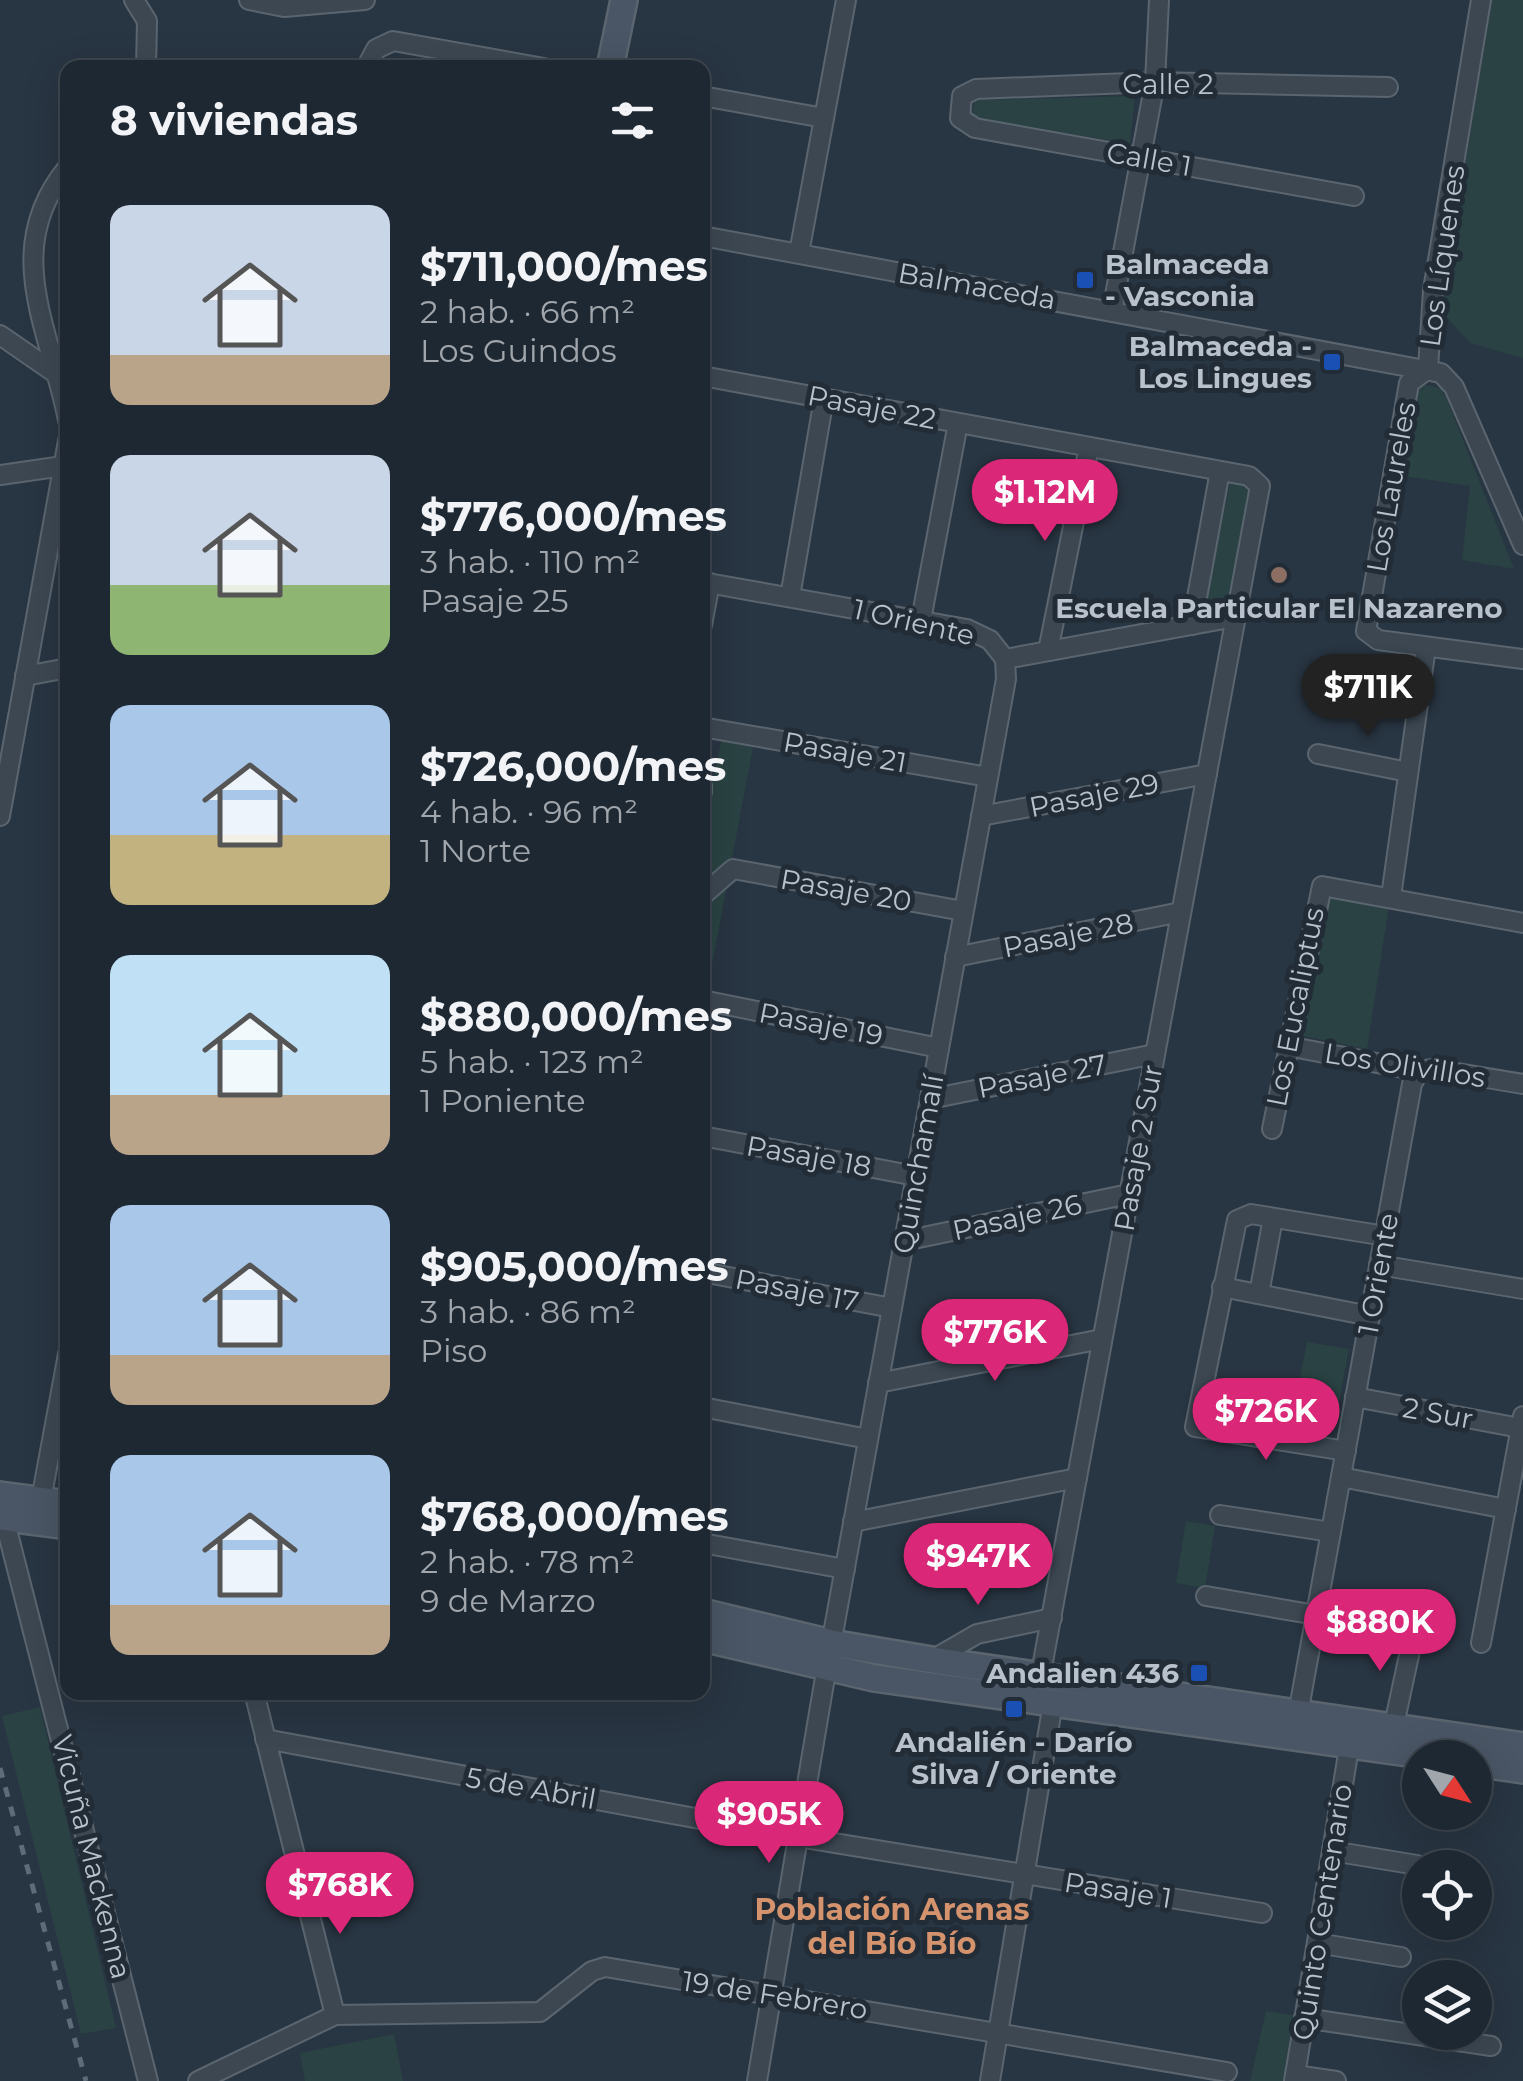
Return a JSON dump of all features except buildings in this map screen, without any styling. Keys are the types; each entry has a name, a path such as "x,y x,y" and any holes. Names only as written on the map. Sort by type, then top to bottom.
{"main road":[{"path":"612,60 624,0"},
{"path":"1,1510 41,1500 60,1503"},
{"path":"1,1510 60,1524"},
{"path":"710,1614 831,1643 1040,1678 1298,1714 1352,1732"},
{"path":"710,1640 826,1670 1052,1703 1391,1738 1523,1746"},
{"path":"1391,1738 1402,1742"},
{"path":"1492,1765 1523,1770"}],"street":[{"path":"134,0 147,22 146,60"},
{"path":"249,0 284,4 365,0"},
{"path":"798,254 846,0"},
{"path":"1112,311 1155,82 1159,0"},
{"name":"Los Líquenes","path":"1480,0 1433,290 1428,369 1441,374 1454,387 1523,544"},
{"path":"370,60 376,49 393,42 498,60"},
{"name":"Calle 2","path":"957,106 962,96 976,89 1155,82 1388,87"},
{"path":"710,97 824,118"},
{"name":"Calle 1","path":"957,106 960,118 968,126 1354,196"},
{"path":"60,179 36,213 26,246 28,273 60,391"},
{"name":"Balmaceda","path":"710,238 1428,369"},
{"path":"0,335 55,373"},
{"name":"Los Laureles","path":"1428,369 1409,383 1366,628 1374,639 1523,659"},
{"name":"Pasaje 22","path":"710,377 1254,478 1260,486 1234,617"},
{"path":"790,597 824,398"},
{"path":"921,620 958,423"},
{"path":"1048,651 1088,447"},
{"path":"0,476 60,467"},
{"path":"1192,625 1220,471"},
{"path":"0,816 60,488"},
{"name":"1 Oriente","path":"710,584 975,632 990,640 1004,659 1234,617"},
{"name":"Pasaje 2 Sur","path":"1040,1678 1234,617"},
{"path":"1426,647 1390,898 1523,923"},
{"name":"Quinchamalí","path":"757,2076 826,1670 1006,679 1004,659"},
{"path":"25,676 60,669"},
{"name":"Pasaje 21","path":"710,727 988,777"},
{"path":"1318,754 1408,772"},
{"name":"Pasaje 29","path":"980,816 1206,774"},
{"name":"Pasaje 20","path":"710,888 728,870 964,911"},
{"name":"Los Eucaliptus","path":"1272,1130 1322,886 1390,898"},
{"name":"Pasaje 28","path":"955,957 1181,912"},
{"name":"Pasaje 19","path":"710,1002 938,1048"},
{"name":"Los Olivillos","path":"1287,1046 1420,1072 1433,1069 1523,1082"},
{"name":"Pasaje 27","path":"930,1099 1155,1054"},
{"name":"1 Oriente","path":"1298,1714 1412,1084 1420,1072"},
{"name":"Pasaje 18","path":"710,1137 916,1176"},
{"name":"Pasaje 26","path":"904,1242 1130,1194"},
{"path":"1346,1451 1194,1427 1222,1287 1241,1216 1384,1236"},
{"path":"1259,1294 1273,1218"},
{"path":"1379,1265 1523,1289"},
{"name":"Pasaje 17","path":"710,1274 892,1308"},
{"path":"1222,1287 1370,1316"},
{"path":"878,1383 1102,1340"},
{"name":"2 Sur","path":"1355,1397 1522,1422"},
{"path":"710,1409 868,1439"},
{"path":"1481,1643 1522,1422"},
{"path":"41,1500 60,1434"},
{"path":"1341,1477 1506,1509"},
{"path":"853,1522 1077,1478"},
{"name":"Vicuña Mackenna","path":"1,1510 148,2081"},
{"path":"1220,1515 1331,1532"},
{"path":"710,1544 845,1569"},
{"path":"1206,1596 1316,1616"},
{"path":"932,1660 977,1634 1052,1618"},
{"path":"1391,1738 1414,1632"},
{"path":"198,2081 335,2015 256,1700"},
{"path":"990,2081 1052,1703"},
{"name":"Quinto Centenario","path":"1295,2078 1352,1732"},
{"name":"5 de Abril","path":"265,1740 798,1837"},
{"name":"Pasaje 1","path":"798,1837 1262,1913"},
{"path":"1332,1852 1402,1863"},
{"path":"1317,1943 1400,1957"},
{"name":"19 de Febrero","path":"335,2015 540,2012 598,1968 1227,2072"},
{"path":"1304,2018 1402,2033"},
{"path":"1295,2078 1336,2081"}],"green space":[{"path":"1491,0 1523,0 1523,358 1470,343 1442,312"},
{"path":"1135,96 1130,144 971,117 975,100"},
{"path":"1418,383 1440,388 1446,397 1514,569 1462,560 1470,486 1397,475"},
{"path":"1230,483 1248,483 1254,493 1230,609 1203,614"},
{"path":"722,738 754,742 710,975 710,795"},
{"path":"1323,892 1389,905 1367,1049 1298,1035"},
{"path":"1307,1342 1349,1349 1334,1429 1292,1418"},
{"path":"1186,1521 1215,1526 1205,1588 1176,1583"},
{"path":"40,1707 116,2028 81,2034 2,1716"},
{"path":"1266,2011 1293,2015 1283,2081 1250,2081"},
{"path":"394,2034 403,2081 305,2081 300,2053"}],"railway":[{"path":"0,1768 86,2081"}],"place":[{"name":"Balmaceda - Vasconia","path":"1085,280"},
{"name":"Balmaceda - Los Lingues","path":"1332,362"},
{"name":"Escuela Particular El Nazareno","path":"1279,575"},
{"name":"Andalien 436","path":"1199,1673"},
{"name":"Andalién - Darío Silva / Oriente","path":"1014,1709"}],"district":[{"name":"Población Arenas del Bío Bío","path":"892,1927"}]}
